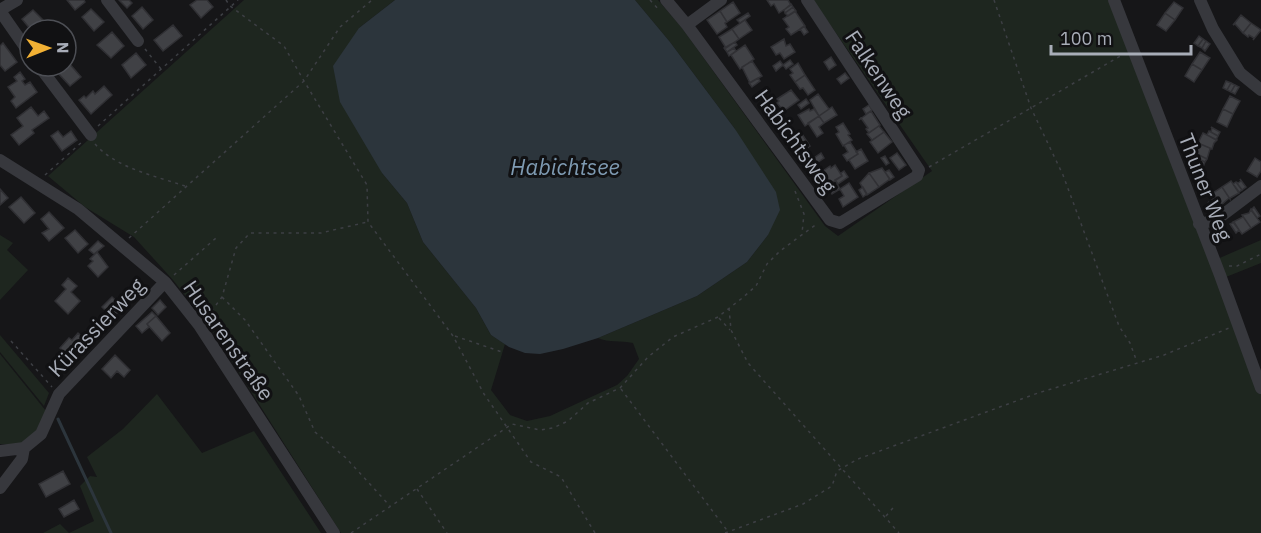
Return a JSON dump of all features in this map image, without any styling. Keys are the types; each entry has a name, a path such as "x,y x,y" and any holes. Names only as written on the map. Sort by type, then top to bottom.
{"street":[{"path":"17,0 2,17 18,38"},
{"path":"107,0 138,41"},
{"name":"Habichtsweg","path":"666,0 687,25 830,220 840,223 917,176 920,170"},
{"path":"687,25 722,0"},
{"name":"Falkenweg","path":"807,0 920,170"},
{"name":"Thuner Weg","path":"1114,0 1261,388"},
{"path":"1200,0 1213,29 1240,73 1261,90"},
{"path":"48,78 91,134"},
{"name":"Husarenstraße","path":"0,160 78,209 165,282 200,325 334,533"},
{"path":"1199,224 1216,220 1261,186"},
{"name":"Kürassierweg","path":"0,488 22,459 24,448 41,434 58,394 165,282"},
{"path":"0,451 24,448"}],"path":[{"path":"226,0 230,6 284,46 367,185 368,222 453,336 484,394 531,462 561,477 595,533"},
{"path":"37,182 238,0"},
{"path":"122,245 304,81 340,27 372,0"},
{"path":"994,0 1031,108 1063,175 1115,316 1138,363"},
{"path":"138,41 161,69"},
{"path":"920,170 924,170 1133,49"},
{"path":"91,134 93,141 104,153 143,172 185,187"},
{"path":"351,533 512,424 540,430 553,428 568,421 588,404 620,388 648,357 673,337 718,317 756,286 766,264 780,251 818,223 830,220"},
{"path":"200,325 222,297 237,248 250,233 321,233 368,222"},
{"path":"165,282 216,238"},
{"path":"1220,275 1225,266 1237,266 1261,254"},
{"path":"222,297 245,320 299,396 315,432 346,458 390,507"},
{"path":"729,308 731,330"},
{"path":"718,317 731,330 748,363 899,533"},
{"path":"725,533 803,504 832,486 837,471 858,459 1038,393 1124,369 1164,355 1238,324"},
{"path":"453,336 502,352"},
{"path":"11,341 58,394"},
{"path":"620,388 729,532"},
{"path":"416,488 447,533"},
{"path":"885,517 893,508"}],"shaded area":[{"path":"244,0 395,0 359,28 382,173 407,203 423,242 476,308 491,335 505,344 491,390 510,415 527,421 550,416 617,385 627,376 639,359 633,343 598,338 697,296 747,262 768,235 735,129 670,42 635,0 658,0 682,28 825,226 838,236 932,171 813,0 1113,0 1215,260 1261,240 1261,263 1221,279 1261,388 1261,533 341,533 210,327 173,280 134,237 85,207 48,176"},
{"path":"0,235 13,243 7,250 28,270 0,300"},
{"path":"0,335 49,393 44,406 0,352"},
{"path":"0,354 46,411 39,431 23,445 0,444"},
{"path":"157,394 202,453 254,431 321,533 69,533 94,521 80,486 90,476 97,477 87,457 123,429"},
{"path":"60,524 69,533 43,533"}],"water":[{"name":"Habichtsee","path":"395,0 635,0 670,42 735,129 776,192 780,210 768,235 747,262 697,296 598,338 563,349 540,354 525,353 509,347 491,335 476,308 423,242 407,203 382,173 340,102 333,66 359,28"}],"building":[{"path":"67,0 84,0 85,2 75,10"},
{"path":"119,0 129,0 132,3 127,8"},
{"path":"197,0 207,0 213,7 201,18 190,5"},
{"path":"767,0 788,0 791,5 779,13 774,4 771,6"},
{"path":"733,2 740,13 727,22 720,11"},
{"path":"1174,2 1183,8 1175,20 1165,13"},
{"path":"791,4 793,7 785,13 784,10"},
{"path":"142,7 153,20 143,29 132,16"},
{"path":"793,7 796,11 788,16 785,13"},
{"path":"91,9 104,22 94,31 82,17"},
{"path":"33,10 41,18 23,18"},
{"path":"720,11 727,22 725,23 727,27 717,34 707,20"},
{"path":"795,11 805,26 791,35 783,19"},
{"path":"748,13 750,16 740,23 737,20"},
{"path":"1165,13 1175,20 1166,31 1157,25"},
{"path":"1241,15 1251,23 1243,33 1235,24 1233,25"},
{"path":"745,20 752,30 739,39 732,29"},
{"path":"1251,23 1261,30 1253,40 1254,38 1243,33"},
{"path":"173,25 182,36 163,51 154,40"},
{"path":"804,26 808,32 804,35 800,29"},
{"path":"732,29 739,39 726,48 719,37"},
{"path":"112,32 124,46 111,58 97,45"},
{"path":"1199,36 1203,39 1198,46 1194,43"},
{"path":"784,39 786,46 790,44 795,52 784,59 780,53 776,55 771,47"},
{"path":"1203,39 1206,41 1202,48 1198,46"},
{"path":"1206,41 1210,44 1205,51 1202,48"},
{"path":"735,42 737,45 727,52 724,48"},
{"path":"3,43 17,62 5,71 0,65 0,46"},
{"path":"745,45 754,59 740,69 731,55"},
{"path":"734,48 736,51 729,56 727,52"},
{"path":"1200,52 1210,58 1202,70 1192,64"},
{"path":"136,53 146,65 131,78 122,65"},
{"path":"831,57 836,65 829,70 824,62"},
{"path":"790,60 793,64 786,69 783,65"},
{"path":"752,61 762,76 750,83 742,67"},
{"path":"780,61 783,65 776,71 773,66"},
{"path":"798,63 805,75 795,82 790,75 793,73 790,69"},
{"path":"1192,64 1202,70 1194,82 1185,76"},
{"path":"845,73 849,78 841,84 837,79"},
{"path":"18,74 18,78 25,79 22,81 25,85 30,82 37,92 16,108 11,101 15,97 8,87 17,81 14,77"},
{"path":"78,74 81,77 70,86 63,78 78,78"},
{"path":"805,75 815,90 808,95 795,82"},
{"path":"758,78 760,81 752,87 749,83"},
{"path":"1226,81 1231,83 1227,90 1223,88"},
{"path":"1231,83 1235,85 1231,92 1227,90"},
{"path":"1235,85 1239,87 1235,94 1231,92"},
{"path":"104,86 112,95 91,114 79,100 84,96 86,98 93,91 95,94"},
{"path":"791,90 799,100 785,110 777,103 779,101 777,99"},
{"path":"818,94 829,109 819,116 810,100"},
{"path":"1230,96 1240,101 1233,114 1223,109"},
{"path":"806,99 809,103 801,109 798,105"},
{"path":"869,105 872,110 866,114 863,109"},
{"path":"31,107 38,116 44,111 49,118 32,130 34,133 19,145 11,135 23,126 17,118"},
{"path":"832,107 837,115 824,123 819,116"},
{"path":"809,109 810,111 814,109 819,116 805,126 798,115"},
{"path":"1223,109 1233,114 1227,127 1217,122"},
{"path":"871,111 880,125 869,133 861,118"},
{"path":"819,116 824,123 819,127 823,133 817,137 808,123"},
{"path":"843,123 852,140 843,146 836,134 839,132 836,127"},
{"path":"879,126 884,132 872,140 867,134"},
{"path":"1211,127 1220,132 1218,136 1209,131 1211,132"},
{"path":"58,131 63,137 71,131 77,140 62,151 51,136"},
{"path":"1209,131 1218,136 1216,140 1207,135"},
{"path":"884,132 892,142 878,153 870,142"},
{"path":"1203,133 1217,140 1212,149 1198,143"},
{"path":"802,134 810,146 799,154 791,142"},
{"path":"850,142 858,154 847,161 843,155 848,152 844,145"},
{"path":"1198,143 1212,149 1207,159 1193,152"},
{"path":"861,149 868,161 855,169 849,160"},
{"path":"821,153 824,158 811,167 808,162"},
{"path":"897,153 906,165 899,170 890,158"},
{"path":"1197,154 1207,159 1205,162 1196,158"},
{"path":"885,156 889,163 886,165 881,158"},
{"path":"1196,158 1205,162 1203,167 1195,163"},
{"path":"1255,158 1261,162 1261,171 1257,177 1247,171"},
{"path":"835,165 842,176 824,188 817,179 822,176 820,173"},
{"path":"882,168 890,179 879,187 869,173"},
{"path":"889,170 894,177 890,180 885,172"},
{"path":"844,171 848,177 838,184 835,180 842,176 841,173"},
{"path":"869,173 879,187 867,195 860,183"},
{"path":"1240,179 1246,187 1242,190 1236,182 1241,181"},
{"path":"1231,181 1239,193 1230,199 1222,187"},
{"path":"1236,182 1242,190 1239,192 1233,184"},
{"path":"849,183 858,197 843,207 839,199 844,196 840,189"},
{"path":"837,184 840,189 832,194 830,190"},
{"path":"863,187 867,194 863,197 859,190"},
{"path":"1222,187 1230,199 1221,205 1213,193"},
{"path":"0,189 8,198 0,205"},
{"path":"21,197 35,213 24,223 9,207"},
{"path":"1216,197 1221,205 1218,207 1212,199"},
{"path":"1212,199 1218,207 1214,210 1208,202 1213,201"},
{"path":"1254,207 1260,216 1257,218 1251,210"},
{"path":"1251,209 1260,222 1251,228 1242,215 1249,213"},
{"path":"49,212 64,228 49,241 42,233 49,229 41,219"},
{"path":"1242,215 1251,228 1242,234 1233,222 1243,217"},
{"path":"1234,222 1239,230 1236,233 1230,224"},
{"path":"75,230 88,244 78,253 65,238"},
{"path":"98,241 104,246 94,254 89,250"},
{"path":"97,252 108,267 98,277 88,266 93,261 90,259"},
{"path":"68,278 77,286 71,292 80,301 68,314 55,301 66,289 62,285"},
{"path":"112,297 120,304 115,309 118,312 108,323 103,318 108,313 102,307"},
{"path":"160,300 166,307 158,315 152,308"},
{"path":"152,312 156,316 147,324 149,327 142,333 136,326"},
{"path":"156,316 170,333 162,341 147,324"},
{"path":"78,333 88,342 72,359 60,351 62,350 60,348 69,338 72,340"},
{"path":"115,355 130,370 124,377 117,371 111,378 102,369"},
{"path":"63,471 70,484 46,497 39,484"},
{"path":"74,500 79,509 64,517 59,509"}],"waterway":[{"path":"58,419 111,533"}]}
